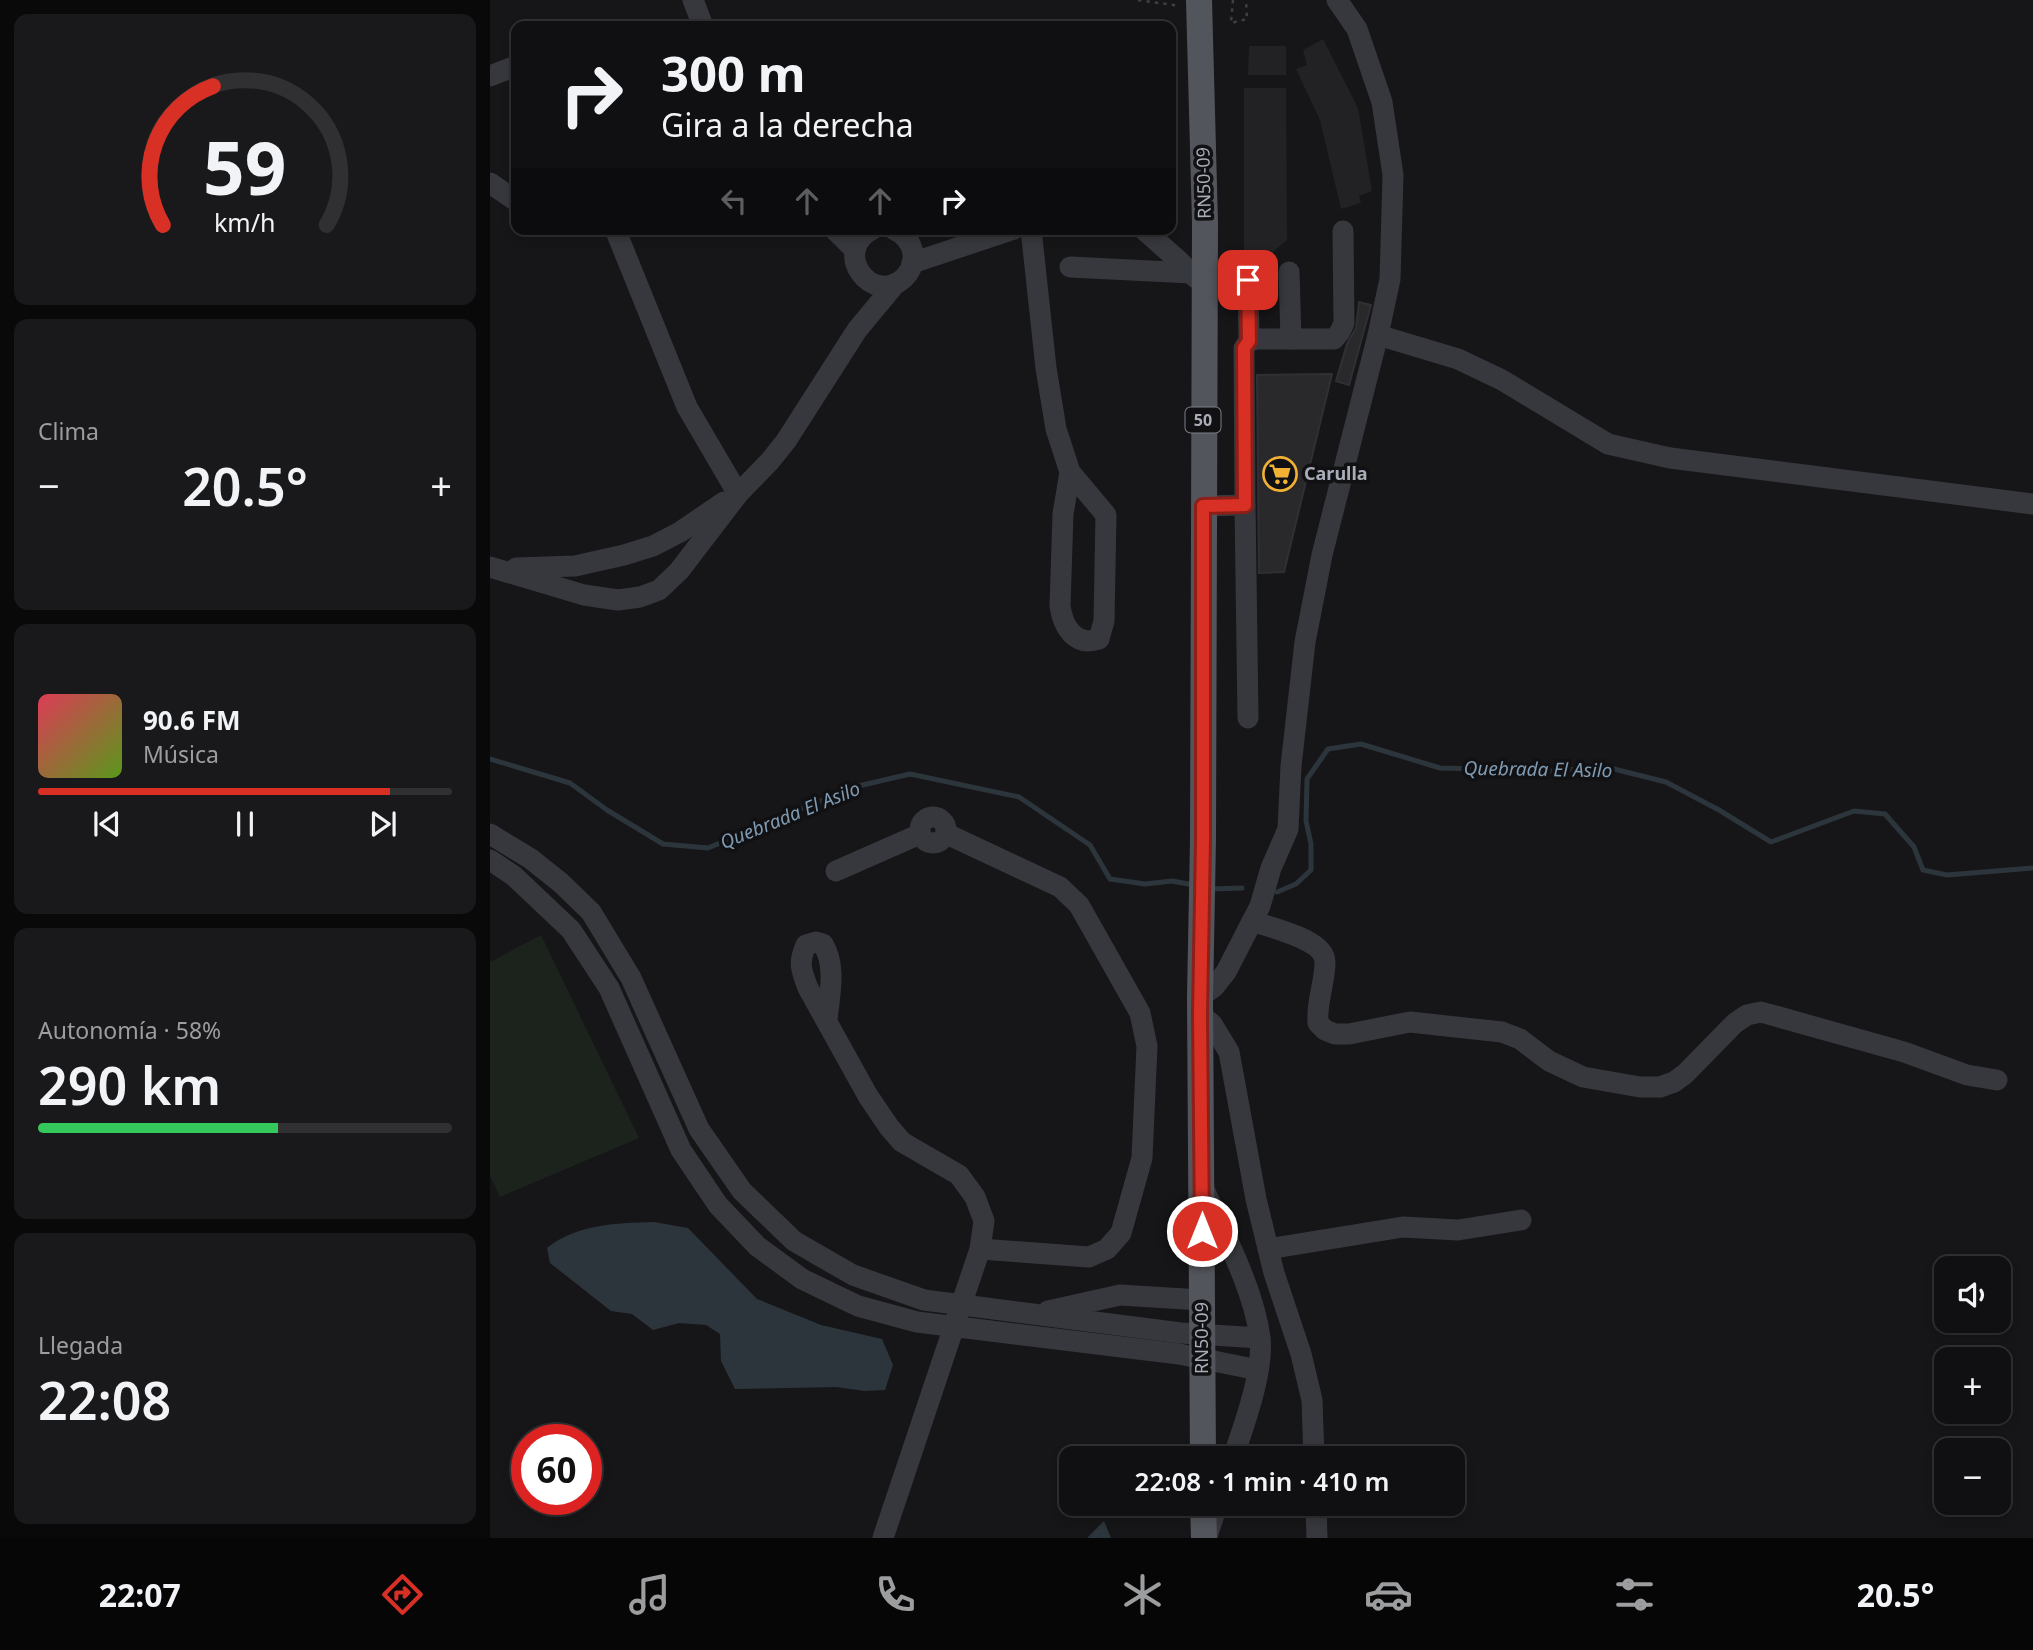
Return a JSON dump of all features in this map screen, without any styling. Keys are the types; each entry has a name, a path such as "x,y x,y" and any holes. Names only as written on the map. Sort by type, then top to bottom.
{"main road":[{"name":"RN50-09","path":"1199,0 1205,223 1198,280 1203,506 1200,1005 1203,1446"},
{"path":"1204,1516 1205,1538"}],"street":[{"path":"694,0 701,21"},
{"path":"1314,1446 1312,1400 1301,1354 1274,1273 1256,1199 1229,1052 1200,1005 1226,972 1260,906 1271,868 1288,829 1305,642 1322,555 1390,279 1393,175 1382,102 1357,29 1338,0"},
{"path":"490,76 511,68"},
{"path":"490,183 511,198"},
{"path":"1249,341 1334,339 1340,332 1343,323 1343,231"},
{"path":"617,235 687,407 738,494"},
{"path":"840,235 855,250"},
{"path":"866,235 855,250 855,263 861,275 871,283 884,286 896,283"},
{"path":"494,568 584,595 618,600 640,597 659,590 679,571 738,494 786,441 857,330 896,283 907,275 912,264 913,251 904,235"},
{"path":"912,264 997,235"},
{"path":"1032,235 1056,429 1070,472 1106,515 1104,621 1099,639 1092,641 1081,639 1067,629 1060,606 1063,514 1070,472"},
{"path":"1149,235 1198,280"},
{"path":"1070,267 1111,268 1198,280"},
{"path":"1289,272 1291,339"},
{"path":"857,330 866,279"},
{"path":"1248,280 1249,341 1244,348 1248,718"},
{"path":"1378,335 1458,359 1502,380 1608,444 1670,458 2033,504"},
{"path":"494,568 575,566 624,555 653,546 680,532 738,494"},
{"path":"1203,506 1245,505"},
{"path":"490,834 531,859 591,912 631,978 699,1129 742,1191 794,1241 853,1275 925,1300 1039,1314 1201,1347 1258,1370"},
{"path":"836,871 920,834 926,842 935,844 947,834 1060,887 1079,905 1140,1013 1147,1046 1142,1158 1121,1233 1107,1249 1089,1257 980,1250"},
{"path":"490,860 514,876 571,930 609,988 681,1150 719,1205 757,1246 802,1279 858,1306 916,1322 953,1328 1179,1354 1201,1347 1260,1338"},
{"path":"1252,921 1313,942 1322,950 1326,960 1317,1014 1318,1023 1335,1034 1349,1034 1410,1021 1502,1032 1520,1039 1549,1060 1583,1077 1640,1087 1660,1087 1685,1074 1735,1023 1748,1015 1761,1012 1904,1052 1967,1075 1997,1080"},
{"path":"827,1021 868,1096 902,1142 959,1175 975,1197 984,1221 980,1250 883,1538"},
{"path":"1202,1185 1241,1274 1260,1338 1258,1370 1236,1446"},
{"path":"1268,1249 1403,1227 1458,1230 1521,1220"},
{"path":"1039,1314 1120,1295 1201,1300"},
{"path":"1205,1538 1213,1516"},
{"path":"1316,1516 1317,1538"}],"path":[{"path":"1138,0 1172,6"},
{"path":"1233,0 1231,23 1247,19 1246,0"}],"shaded area":[{"path":"1323,39 1358,108 1372,191 1359,196 1361,203 1341,209 1320,120 1296,69 1307,65 1303,50"},
{"path":"1249,46 1286,46 1286,75 1248,75"},
{"path":"1244,88 1286,88 1287,240 1261,262 1244,263"},
{"path":"541,935 639,1138 500,1197 490,1176 490,962"},
{"path":"654,1222 688,1228 757,1299 821,1325 882,1339 893,1365 885,1390 865,1391 836,1387 735,1389 721,1361 720,1334 706,1325 679,1323 653,1330 632,1314 611,1311 550,1263 547,1248 571,1234 598,1226"},
{"path":"1104,1521 1111,1538 1087,1538"}],"building":[{"path":"1359,302 1371,305 1349,385 1336,381 1347,344 1356,328"},
{"name":"Carulla","path":"1332,374 1284,572 1259,573 1257,375"}],"waterway":[{"name":"Quebrada El Asilo","path":"1277,892 1296,884 1311,870 1311,844 1306,821 1307,779 1328,749 1361,744 1440,768 1553,771 1606,767 1666,782 1771,842 1854,811 1885,814 1914,847 1923,870 1947,875 2033,868"},
{"name":"Quebrada El Asilo","path":"490,759 570,783 607,810 663,844 708,848 854,787 910,774 1019,797 1090,845 1110,879 1145,884 1172,881 1194,885"},
{"name":"Quebrada El Asilo","path":"1211,889 1242,888"}],"place":[{"name":"Carulla","path":"1280,474"}],"route":[{"path":"1202,1231 1200,1014 1203,506 1245,505 1244,348 1249,341 1248,280"}]}
